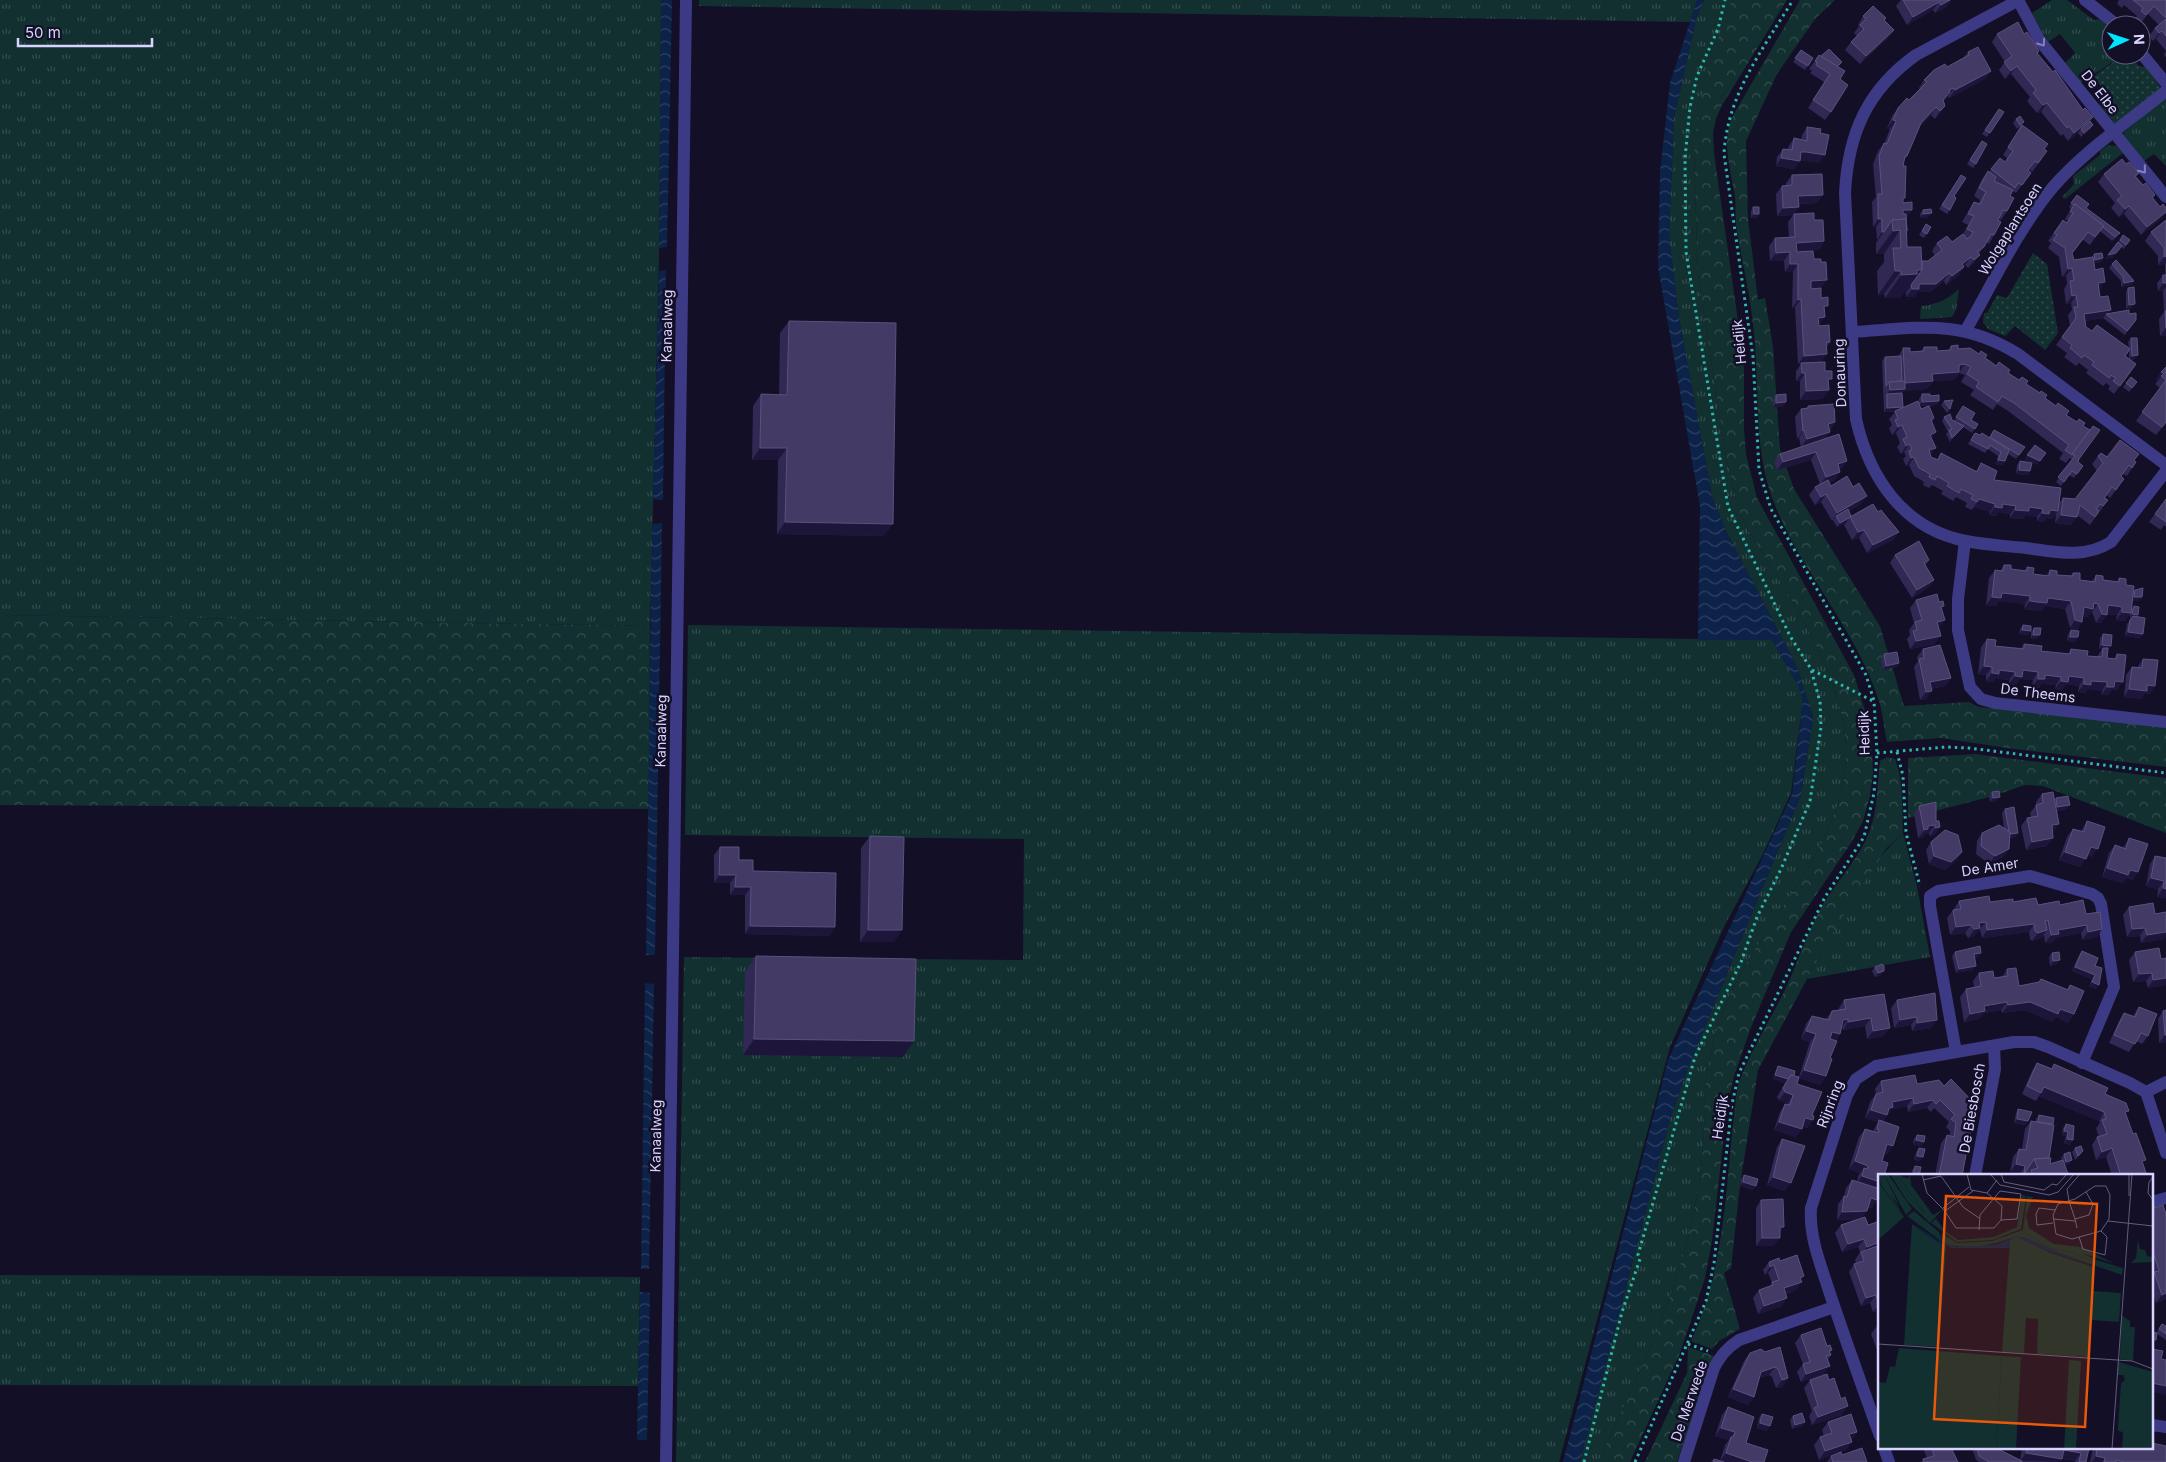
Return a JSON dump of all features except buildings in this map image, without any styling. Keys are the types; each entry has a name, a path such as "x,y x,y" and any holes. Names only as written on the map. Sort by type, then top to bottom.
{"street":[{"name":"Kanaalweg","path":"666,1462 686,0"},
{"name":"De Elbe","path":"2019,0 2040,41 2166,198"},
{"name":"Donauring","path":"2019,0 1916,55 1902,65 1882,86 1865,110 1855,130 1846,164 1845,193 1856,419 1863,446 1878,480 1898,504 1934,531 1964,541 2071,554 2099,549 2111,542 2166,471"},
{"path":"2085,0 2104,15"},
{"path":"2151,65 2166,83"},
{"name":"Wolgaplantsoen","path":"1966,330 2035,210 2069,170 2166,91"},
{"path":"1853,332 1932,327 1966,330 1996,340 2018,354 2166,465"},
{"name":"De Theems","path":"1964,541 1958,598 1958,630 1970,687 1981,699 1995,703 2166,722"},
{"name":"De Amer","path":"1930,896 1938,891 2030,876 2039,877 2098,898 2101,904 2114,987 2082,1063"},
{"path":"1930,896 1930,906 1956,1052"},
{"name":"Rijnring","path":"1878,1430 1811,1237 1810,1223 1811,1208 1847,1095 1856,1079 1876,1066 2014,1042 2034,1042 2130,1083 2146,1092"},
{"name":"De Biesbosch","path":"1975,1174 1995,1069 1994,1046"},
{"path":"2166,1082 2146,1092 2166,1153"},
{"name":"De Merwede","path":"1684,1462 1721,1355 1739,1340 1834,1306"},
{"path":"1885,1450 1889,1462"}],"path":[{"path":"1584,1462 1622,1312 1640,1259 1638,1255 1695,1057 1742,962 1757,917 1782,869 1810,801 1821,727 1820,702 1811,669 1790,636 1728,507 1686,252 1685,158 1690,107 1697,76 1718,29 1725,0"},
{"name":"Heidijk","path":"1635,1462 1706,1302 1714,1263 1732,1104 1739,1073 1825,897 1864,837 1874,793 1877,753 1874,701 1866,675 1771,509 1759,470 1753,357 1745,291 1729,203 1724,154 1725,130 1742,82 1793,0"},
{"path":"1811,669 1874,701"},
{"path":"1877,753 1946,747 1969,748 2166,773"},
{"path":"1897,752 1903,776 1906,833 1920,885 1930,896"},
{"path":"1688,1344 1721,1355"}],"green space":[{"path":"0,0 661,0 659,259 650,626 0,615"},
{"path":"699,0 1697,0 1690,22 699,6"},
{"path":"1704,0 1732,0 1694,154 1698,275 1725,451 1738,508 1747,528 1794,605 1824,663 1843,721 1846,748 1843,780 1835,811 1823,841 1738,979 1716,1033 1704,1094 1704,1137 1695,1205 1676,1280 1665,1311 1653,1342 1598,1462 1580,1462 1669,1123 1687,1070 1801,795 1813,717 1797,667 1726,531 1712,497 1679,318 1669,236 1674,118 1696,19"},
{"path":"1732,0 1787,0 1721,107 1713,133 1714,153 1744,363 1746,454 1757,498 1854,675 1871,730 1873,773 1870,796 1863,821 1851,843 1791,932 1750,1030 1734,1076 1727,1108 1712,1241 1705,1278 1680,1353 1630,1462 1598,1462 1653,1342 1676,1280 1685,1248 1701,1171 1704,1137 1704,1099 1709,1061 1720,1019 1738,979 1754,951 1823,841 1835,811 1843,780 1846,748 1843,721 1824,663 1794,605 1747,528 1738,508 1725,451 1698,275 1694,154 1699,105 1711,57"},
{"path":"1800,0 1835,0 1815,19 1777,74 1746,141 1748,219 1758,300 1765,298 1773,347 1780,449 1794,489 1880,626 1904,706 1969,702 1979,707 2166,727 2166,767 1941,738 1887,742 1879,701 1858,651 1801,557 1776,508 1768,485 1760,440 1753,325 1736,227 1735,197 1728,158 1727,138 1731,119"},
{"path":"2052,0 2067,0 2094,20 2101,19 2101,65 2108,65 2081,83 2065,63 2075,53 2060,34 2048,42 2032,13"},
{"path":"2109,65 2138,65 2146,67 2161,88 2115,124 2099,105 2108,95 2093,77"},
{"path":"2166,97 2166,166 2154,154 2144,161 2123,136 2124,132"},
{"path":"2108,145 2117,146 2123,153 2065,199 2062,197 2074,184 2073,176 2100,155 2100,151"},
{"path":"2033,253 2047,264 2058,333 2045,350 2015,326 2005,336 1988,329 1983,322 1984,313 1987,313 1997,295 2007,298"},
{"path":"1959,289 1956,310 1952,317 1920,319 1921,306 1942,301"},
{"path":"0,615 650,626 649,809 0,805"},
{"path":"688,625 1772,640 1799,687 1803,700 1791,793 1763,854 1724,927 1670,1047 1559,1462 676,1462 684,957 1023,960 1024,839 685,835"},
{"path":"1975,754 2166,778 2166,833 2043,786 2025,785 1993,796 1908,818 1908,758"},
{"path":"1887,757 1895,759 1900,777 1903,833 1886,849 1854,898 1821,953 1758,1070 1740,1185 1731,1268 1724,1273 1740,1329 1719,1341 1712,1349 1691,1341 1713,1279 1719,1248 1738,1085 1754,1048 1785,990 1822,906 1859,852 1869,833 1876,806 1880,761"},
{"path":"1903,833 1917,886 1930,957 1807,979 1838,921 1862,883 1888,848"},
{"path":"0,1275 640,1277 638,1386 0,1385"},
{"path":"1688,1347 1714,1356 1677,1462 1645,1462 1687,1373"}],"water":[{"path":"661,0 672,0 667,247 659,248"},
{"path":"1697,0 1704,0 1696,19 1674,118 1669,236 1679,318 1712,497 1726,531 1797,667 1813,717 1801,795 1687,1070 1669,1123 1580,1462 1563,1462 1668,1060 1792,794 1803,700 1799,687 1772,640 1698,640 1700,506 1658,267 1660,172 1670,83"},
{"path":"666,270 663,500 653,499 659,271"},
{"path":"662,523 655,955 646,955 652,524"},
{"path":"645,983 654,984 649,1269 641,1269"},
{"path":"640,1292 650,1293 647,1440 637,1440"}]}
